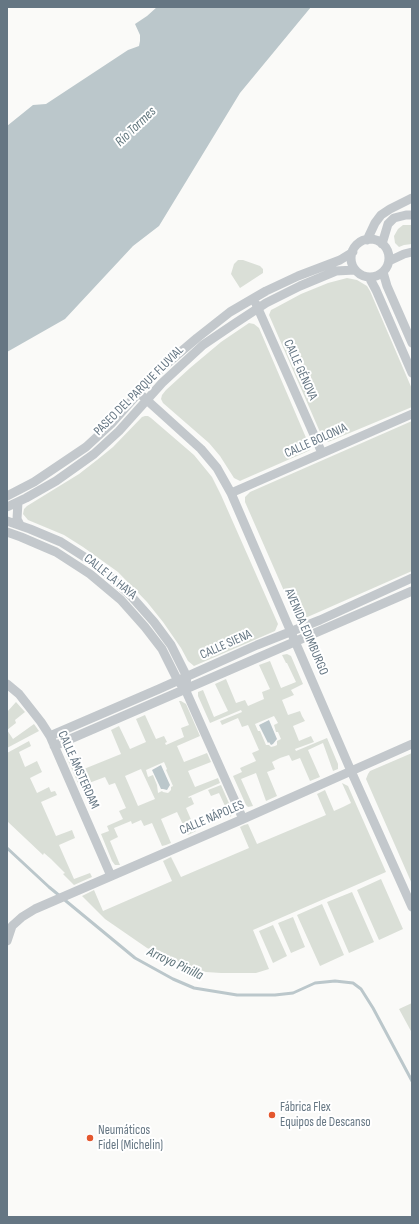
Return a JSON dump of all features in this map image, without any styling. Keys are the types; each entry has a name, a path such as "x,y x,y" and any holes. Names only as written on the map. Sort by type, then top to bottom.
{"street":[{"path":"367,240 375,223 381,215 412,198"},
{"path":"382,244 388,224 394,218 412,215"},
{"path":"367,240 378,241 382,244 389,255 387,267 383,272 374,276 369,277 359,273 352,264 351,258 356,246 367,240"},
{"name":"PASEO DEL PARQUE FLUVIAL","path":"7,496 34,482 86,447 111,424 156,373 178,353 230,312 266,291 298,276 340,260 353,252"},
{"path":"389,261 412,252"},
{"name":"PASEO DEL PARQUE FLUVIAL","path":"7,507 56,481 94,454 119,431 146,399 162,383 204,345 258,308 300,286 336,271 356,270"},
{"path":"383,272 387,286 412,343"},
{"path":"369,277 412,373"},
{"name":"CALLE GÉNOVA","path":"253,299 322,453"},
{"name":"AVENIDA EDIMBURGO","path":"139,393 201,449 218,468 231,493 351,771 412,907"},
{"name":"CALLE BOLONIA","path":"231,493 412,414"},
{"path":"18,502 17,519 20,526"},
{"name":"CALLE LA HAYA","path":"7,521 61,542 97,565 131,596 154,622 171,645 187,677"},
{"name":"CALLE LA HAYA","path":"7,532 56,552 90,574 121,600 145,627 162,649 178,681 185,689 243,819"},
{"name":"CALLE SIENA","path":"50,736 291,631 320,620 412,578"},
{"name":"CALLE SIENA","path":"54,746 412,591"},
{"path":"185,689 187,677"},
{"name":"CALLE ÁMSTERDAM","path":"7,684 19,694 50,736 111,876"},
{"name":"CALLE NÁPOLES","path":"7,941 12,926 22,917 35,909 412,744"}],"shaded area":[{"path":"403,225 412,225 412,244 399,247 395,243 394,236 398,229"},
{"path":"238,260 243,260 260,266 263,269 263,273 240,288 231,274 234,264"},
{"path":"347,278 357,280 367,286 370,291 412,389 412,407 328,442 323,439 269,315 271,310 301,294 328,283"},
{"path":"249,323 254,324 259,328 310,450 240,481 234,478 220,456 209,443 163,403 161,399 166,390 190,368 221,342"},
{"path":"145,416 151,418 194,455 212,477 278,624 275,631 194,666 188,661 163,622 147,602 118,572 64,535 28,520 23,514 24,509 27,506 79,474 97,460 113,447 142,417"},
{"path":"412,421 412,571 303,619 297,618 245,502 245,497 250,492"},
{"path":"287,654 291,656 303,684 291,690 294,695 282,700 288,715 300,711 305,721 293,726 299,741 311,736 314,742 295,749 296,751 327,738 338,764 338,769 333,771 323,743 308,750 320,777 310,781 300,758 292,761 289,755 280,758 272,762 275,769 267,772 277,796 266,801 256,773 241,779 253,806 248,807 233,776 242,772 240,768 256,761 252,753 259,750 248,725 242,727 238,718 222,725 220,721 242,712 241,710 210,723 198,696 198,692 203,690 214,717 228,711 215,684 226,679 236,703 245,700 248,706 264,699 262,692 270,689 259,665 270,661 281,688 296,682 282,655","holes":["274,716 278,723 274,725 276,732 278,732 281,739 277,741 277,745 275,746 271,747 266,745 255,724"]},
{"path":"179,701 186,704 200,736 177,746 184,762 207,753 211,762 188,771 195,787 218,778 220,783 188,797 191,797 194,804 186,808 196,831 188,835 177,812 161,819 171,843 166,845 162,846 152,823 144,826 141,820 132,824 131,821 114,828 118,837 110,841 120,865 115,865 101,834 109,831 107,826 123,819 119,811 126,808 115,783 109,785 105,777 89,783 87,779 78,783 66,756 66,751 69,748 79,771 121,754 111,730 119,726 130,749 146,742 136,719 145,715 156,739 164,736 167,742 165,743 166,745 184,737 181,728 189,725","holes":["164,762 173,786 168,793 162,791 158,793 153,775 148,777 146,770","141,769 155,799 138,806 125,776"]},
{"path":"16,702 25,712 15,720 16,723 7,730 7,712"},
{"path":"34,724 39,731 7,748 7,730 13,739"},
{"path":"29,741 31,746 19,752 25,767 37,761 42,772 30,778 37,793 49,787 51,792 55,791 57,795 41,802 56,836 72,830 75,838 59,845 74,879 90,873 92,877 74,885 63,874 65,873 51,859 44,853 43,855 7,821 7,753"},
{"path":"412,753 412,884 366,779 370,771"},
{"path":"342,783 348,786 386,872 253,930 269,969 256,973 221,973 206,972 187,966 147,948 105,919 82,896 94,890 103,911 172,881 163,861 171,857 181,877 249,848 240,827 244,825 248,824 257,844 326,815 317,794 325,790 334,811 351,803"},
{"path":"221,785 232,810 232,815 230,817 219,793 211,796 208,790"},
{"path":"381,879 403,929 379,940 357,890"},
{"path":"352,892 374,942 349,953 327,902"},
{"path":"322,904 344,955 320,966 297,915"},
{"path":"293,917 305,947 291,953 278,923"},
{"path":"273,925 287,956 273,963 259,931"},
{"path":"412,1003 412,1033 399,1009"}],"water":[{"name":"Río Tormes","path":"157,7 311,7 240,93 159,226 133,246 65,319 7,352 7,126 33,105 46,104 128,50 139,46 140,35 135,24"},
{"path":"269,720 277,739 271,745 269,742 268,743 259,725"},
{"path":"161,765 170,785 167,790 161,789 152,770"}],"waterway":[{"name":"Arroyo Pinilla","path":"7,848 49,887 135,958 173,979 194,988 237,995 275,995 293,993 315,983 335,981 353,983 361,989 373,1008 412,1081"}],"place":[{"name":"Fábrica Flex Equipos de Descanso","path":"272,1115"},
{"name":"Neumáticos Fidel (Michelin)","path":"90,1138"}]}
